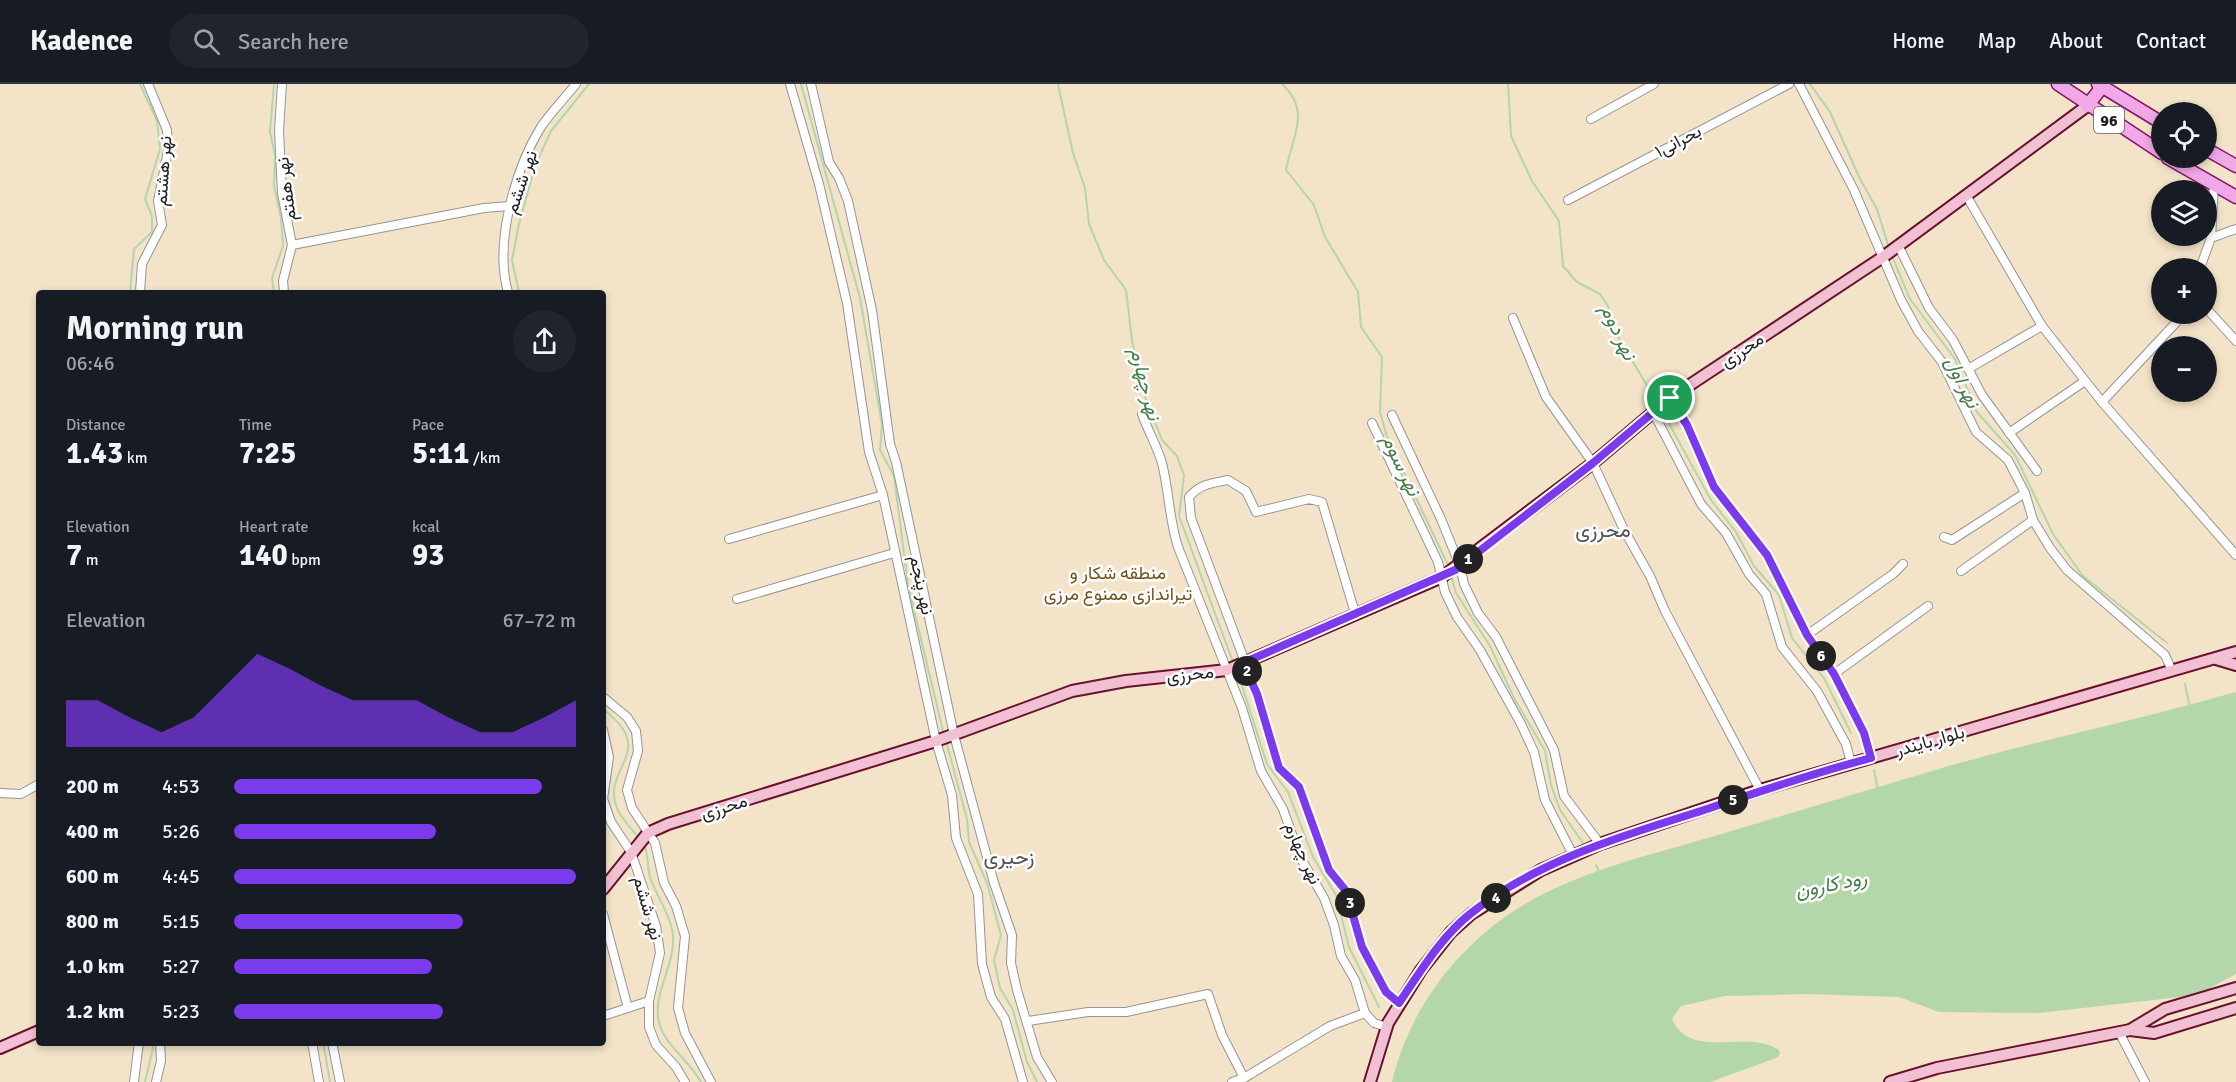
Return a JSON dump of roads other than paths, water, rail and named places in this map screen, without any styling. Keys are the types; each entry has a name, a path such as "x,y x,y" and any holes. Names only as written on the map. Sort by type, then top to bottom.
{"main road":[{"name":"96","path":"2058,84 2087,106 2151,146"},
{"name":"96","path":"2100,86 2151,116"},
{"path":"2087,106 2100,86"},
{"path":"2217,155 2235,165"},
{"path":"2186,168 2207,180"},
{"path":"2217,186 2236,197"}],"street":[{"name":"نهر هشتم","path":"140,290 142,264 155,243 162,225 158,201 168,151 167,130 148,84"},
{"name":"نهر هفتم","path":"282,84 279,130 282,193 292,245 283,281 284,290"},
{"name":"نهر ششم","path":"508,290 503,264 509,206 541,128 576,84"},
{"name":"نهر پنجم","path":"789,84 819,184 847,303 869,452 883,495 894,553 944,738 1012,935 1011,963 1017,990 1029,1021 1037,1057 1052,1082"},
{"name":"نهر پنجم","path":"811,84 829,162 839,178 848,201 872,310 890,444 896,462 944,738 956,838 978,894 982,964 991,997 1005,1019 1023,1082"},
{"path":"1591,120 1654,84"},
{"name":"بحرانی۱","path":"1568,200 1789,84"},
{"path":"1799,84 1854,190 1890,251 1953,340 1982,395 2037,471"},
{"name":"محرزی","path":"646,835 944,738 1072,691 1235,666 1451,572 1593,463 1661,405 1890,251 2087,106"},
{"path":"1966,195 2042,326 2102,402 2236,555"},
{"path":"292,245 484,208 509,206"},
{"path":"2217,236 2236,229"},
{"path":"1890,251 1901,300 1918,331 1942,362 1976,432 2008,460 2025,493 2033,520 2067,570 2165,655 2172,671"},
{"path":"1513,318 1546,397 1593,463 1624,530 1650,576 1665,611 1760,790"},
{"path":"2217,320 2236,341"},
{"path":"2102,402 2175,324"},
{"path":"1968,369 2042,326"},
{"path":"2010,433 2085,381"},
{"path":"1661,405 1687,425 1714,487 1767,555 1807,635 1834,674 1864,733 1871,758"},
{"path":"1661,405 1701,504 1726,533 1749,574 1766,594 1782,647 1817,691 1846,744 1851,763"},
{"path":"1142,414 1161,460 1167,484 1170,521 1178,547 1235,666 1257,694 1279,768 1299,787 1329,870 1346,891 1362,947 1386,992 1399,1003"},
{"path":"1392,415 1451,572 1457,617 1480,650 1521,724 1533,752 1545,800 1573,855"},
{"path":"1372,423 1438,561 1464,584 1478,613 1496,637 1554,750 1564,796 1600,844"},
{"path":"1235,666 1191,518 1189,497 1196,489 1206,484 1228,480 1246,491 1256,512 1309,499 1322,502 1355,613"},
{"path":"1944,537 1952,540 2025,493"},
{"path":"729,539 883,495"},
{"path":"1960,571 2033,520"},
{"path":"737,600 894,553"},
{"path":"1807,635 1904,564"},
{"path":"1834,674 1928,606"},
{"name":"بلوار بایندر","path":"1370,1082 1387,1027 1399,1003 1451,932 1471,914 1541,870 1600,844 1760,790 2236,652"},
{"name":"بلوار بایندر","path":"2216,659 2236,664"},
{"name":"نهر چهارم","path":"1235,666 1242,708 1261,771 1283,809 1300,857 1324,898 1334,925 1341,956 1354,980 1365,1012"},
{"path":"606,700 627,717 636,731 638,751 627,790 632,808 646,835 655,843 664,883 676,906 685,936 678,1008 685,1033 711,1082"},
{"path":"0,793 21,794 36,786"},
{"name":"نهر ششم","path":"606,808 611,822 633,849 656,926 660,953 649,1001 649,1027 656,1045 676,1067 685,1082"},
{"path":"606,882 646,835"},
{"path":"606,925 628,1008"},
{"path":"2124,1031 2165,1009 2236,988"},
{"path":"1029,1021 1088,1012 1126,1012 1208,994 1222,1035 1244,1078"},
{"path":"606,1015 649,1001"},
{"path":"1890,1082 1937,1068 2124,1031 2154,1033 2236,1008"},
{"path":"1232,1082 1244,1078 1330,1026 1365,1012 1374,1023 1387,1027"},
{"path":"0,1048 36,1031"},
{"path":"2124,1031 2145,1082"},
{"path":"134,1082 138,1046"},
{"path":"156,1082 161,1061 160,1046"},
{"path":"313,1046 319,1082"},
{"path":"333,1046 340,1082"}],"water":[{"name":"رود کارون","path":"2236,692 2236,974 2208,989 2180,997 2039,1013 1939,1012 1899,997 1807,994 1725,996 1681,1006 1672,1019 1681,1032 1693,1039 1706,1042 1766,1044 1779,1050 1780,1054 1776,1058 1710,1082 1392,1082 1399,1057 1420,1011 1449,969 1466,950 1505,917 1557,887 1613,866 1952,765"}],"waterway":[{"path":"130,290 134,249 152,232 152,216 145,199 160,149 157,121 140,84"},
{"path":"274,84 270,132 275,156 274,186 281,218 283,246 272,278 274,290"},
{"path":"519,290 512,260 535,166 551,131 589,84"},
{"path":"801,84 860,298 882,425 880,450 894,476 908,585 944,735"},
{"name":"نهر چهارم","path":"1058,84 1073,153 1085,188 1089,224 1104,260 1126,290 1132,340 1144,394 1162,440 1177,456 1184,475 1179,516 1233,662"},
{"name":"نهر سوم","path":"1282,84 1291,94 1298,114 1286,170 1314,205 1325,237 1358,292 1361,327 1382,357 1380,412 1387,437 1449,567"},
{"name":"نهر دوم","path":"1508,84 1511,136 1532,181 1559,221 1563,266 1577,282 1600,294 1608,306 1614,330 1658,404"},
{"name":"نهر اول","path":"1810,84 1830,112 1860,179 1877,209 1889,248"},
{"name":"نهر اول","path":"1892,256 1910,299 1955,359 1977,412 2015,455 2053,534 2083,576 2167,643"},
{"name":"نهر دوم","path":"1661,409 1711,500 1736,532 1754,566 1779,595 1792,638 1824,678 1851,733"},
{"name":"نهر سوم","path":"1451,576 1456,593 1490,646 1514,698 1545,751 1551,785 1560,810 1583,843"},
{"name":"نهر چهارم","path":"1237,670 1267,764 1288,792 1313,857 1336,895 1349,947 1379,1007"},
{"path":"2185,684 2190,708"},
{"path":"606,712 619,724 627,737 628,749 614,794 619,812 639,838"},
{"path":"946,741 967,819 969,842 987,883 1001,935 994,960 1000,988 1013,1010 1027,1062 1037,1082"},
{"path":"1874,770 1878,791"},
{"path":"644,845 650,877 670,921 673,937 671,959 659,1001 659,1022 666,1038 701,1082"},
{"path":"1596,865 1599,871"},
{"path":"145,1082 153,1046"},
{"path":"324,1046 330,1082"}],"district":[{"name":"محرزی","path":"1603,530"},
{"name":"زحیری","path":"1009,857"}],"park label":[{"name":"منطقه شکار و تیراندازی ممنوع مرزی","path":"1118,583"}]}
